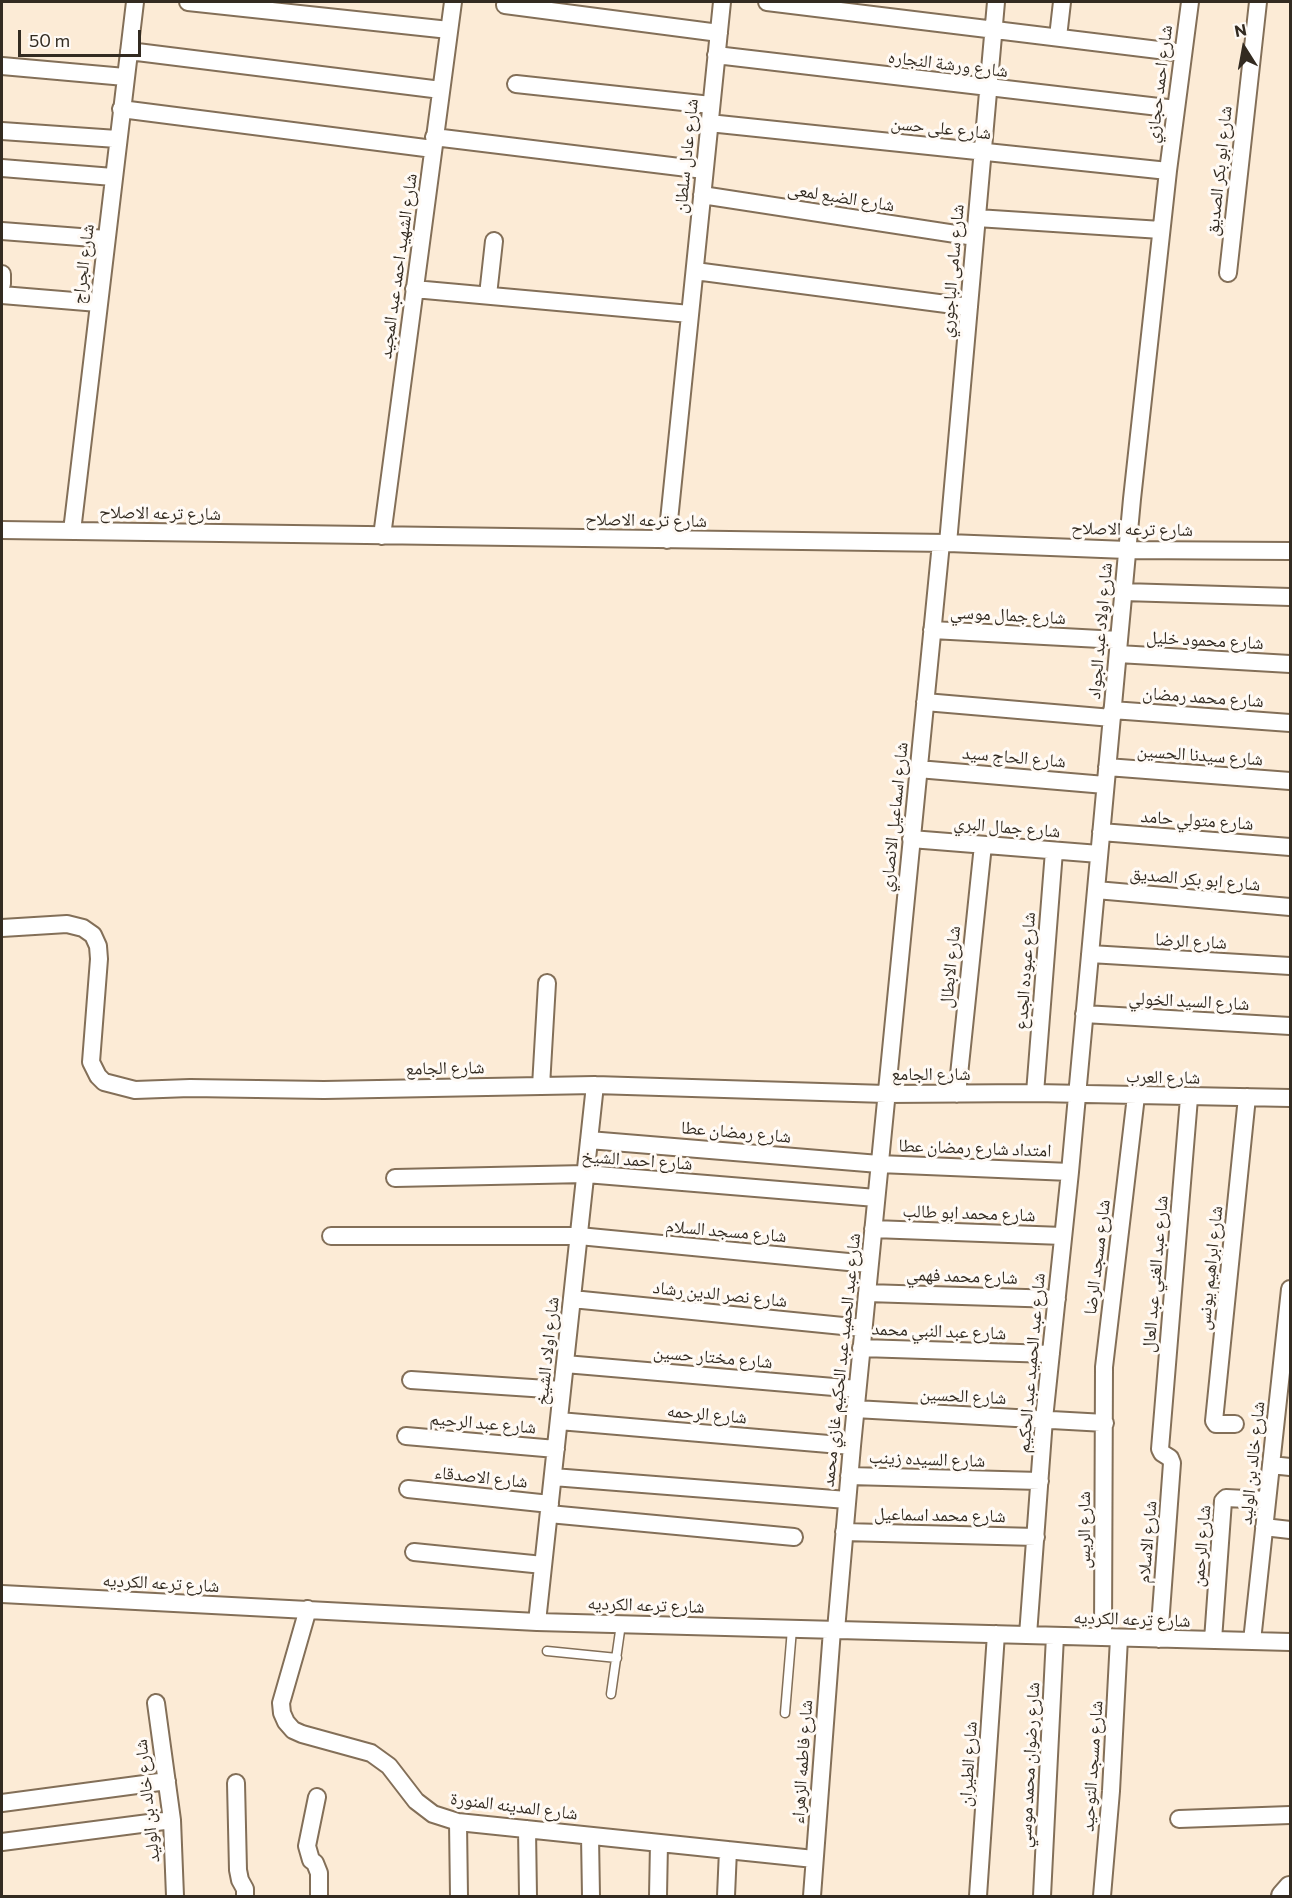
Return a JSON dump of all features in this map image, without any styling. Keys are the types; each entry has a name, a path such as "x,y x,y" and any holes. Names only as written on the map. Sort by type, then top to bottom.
{"street":[{"name":"شارع الجراج","path":"72,531 135,2"},
{"path":"188,2 449,30"},
{"name":"شارع الشهيد احمد عبد المجيد","path":"382,536 453,2"},
{"name":"شارع عادل سلطان","path":"667,540 722,2"},
{"path":"767,2 1183,53"},
{"name":"شارع سامى الباجوري","path":"944,543 969,307 996,2"},
{"path":"1058,37 1062,2"},
{"name":"شارع احمد حجازي","path":"1168,171 1190,2"},
{"name":"شارع ابو بكر الصديق","path":"1228,273 1258,2"},
{"path":"505,5 719,33"},
{"path":"129,51 441,90"},
{"name":"شارع ورشة النجاره","path":"716,55 1176,109"},
{"path":"2,66 125,77"},
{"path":"516,84 711,105"},
{"path":"121,109 704,170"},
{"name":"شارع على حسن","path":"710,123 1168,171"},
{"path":"2,131 117,139"},
{"path":"2,168 113,177"},
{"name":"شارع اولاد عبد الجواد","path":"1076,1095 1127,550 1168,171"},
{"name":"شارع الضبع لمعى","path":"702,195 975,237"},
{"path":"976,218 1161,230"},
{"path":"2,231 106,239"},
{"path":"488,295 494,241"},
{"path":"694,271 969,307"},
{"path":"414,289 690,314"},
{"path":"2,295 98,303"},
{"name":"شارع ترعه الاصلاح","path":"2,530 944,543 1127,550 1290,550"},
{"name":"شارع اسماعيل الانصاري","path":"886,1094 932,630 944,543"},
{"path":"1123,592 1290,597"},
{"name":"شارع جمال موسي","path":"932,630 1118,647"},
{"name":"شارع محمود خليل","path":"1118,647 1290,664"},
{"name":"شارع محمد رمضان","path":"925,702 1290,723"},
{"name":"شارع سيدنا الحسين","path":"1107,767 1290,781"},
{"name":"شارع الحاج سيد","path":"918,769 1105,785"},
{"name":"شارع متولي حامد","path":"1101,832 1290,847"},
{"name":"شارع جمال البري","path":"911,839 1099,854"},
{"name":"شارع الابطال","path":"957,1094 983,845"},
{"name":"شارع عبوده الجدع","path":"1035,1093 1054,851"},
{"name":"شارع ابو بكر الصديق","path":"1096,890 1290,907"},
{"name":"شارع الجامع","path":"2,928 67,924 83,928 93,935 98,946 99,959 90,1056 94,1070 104,1082 135,1090 190,1088 324,1090 595,1085 886,1094 1035,1093"},
{"name":"شارع الرضا","path":"1090,954 1290,966"},
{"path":"541,1086 548,983"},
{"name":"شارع السيد الخولي","path":"1084,1014 1290,1026"},
{"name":"شارع اولاد الشيخ","path":"537,1622 595,1085"},
{"name":"شارع العرب","path":"1035,1093 1189,1098 1290,1098"},
{"name":"شارع عبد الحميد عبد الحكيم غازي محمد","path":"834,1630 886,1094"},
{"name":"شارع عبد الحميد عبد الحكيم","path":"1028,1635 1044,1419 1076,1095"},
{"name":"شارع مسجد الرضا","path":"1105,1423 1104,1367 1136,1096"},
{"name":"شارع ابراهيم يونس","path":"1235,1424 1216,1424 1214,1421 1247,1097"},
{"name":"شارع عبد الغني عبد العال","path":"1162,1453 1160,1449 1189,1098"},
{"name":"شارع رمضان عطا","path":"589,1140 879,1164"},
{"name":"امتداد شارع رمضان عطا","path":"879,1164 1070,1172"},
{"name":"شارع احمد الشيخ","path":"395,1178 586,1174 876,1198"},
{"name":"شارع محمد ابو طالب","path":"873,1229 1063,1236"},
{"name":"شارع مسجد السلام","path":"330,1236 579,1236 869,1264"},
{"name":"شارع خالد بن الوليد","path":"1252,1641 1270,1465 1285,1393 1290,1289"},
{"name":"شارع محمد فهمي","path":"867,1293 1057,1299"},
{"name":"شارع نصر الدين رشاد","path":"572,1299 863,1328"},
{"name":"شارع عبد النبي محمد","path":"861,1348 1051,1354"},
{"name":"شارع مختار حسين","path":"565,1364 857,1389"},
{"path":"411,1380 562,1390"},
{"name":"شارع الحسين","path":"855,1409 1105,1423"},
{"name":"شارع الرحمه","path":"559,1421 852,1446"},
{"name":"شارع الريس","path":"1105,1423 1111,1637"},
{"name":"شارع عبد الرحيم","path":"406,1436 556,1449"},
{"name":"شارع الاسلام","path":"1159,1639 1172,1463 1170,1458 1162,1453"},
{"path":"1270,1465 1290,1467"},
{"name":"شارع السيده زينب","path":"849,1476 1040,1481"},
{"path":"553,1477 847,1500"},
{"name":"شارع الاصدقاء","path":"408,1489 550,1509 794,1537"},
{"name":"شارع الرحمن","path":"1213,1640 1224,1500 1227,1498 1267,1500"},
{"path":"1264,1527 1290,1530"},
{"name":"شارع محمد اسماعيل","path":"844,1532 1036,1537"},
{"path":"414,1552 543,1565"},
{"name":"شارع ترعه الكرديه","path":"2,1594 537,1622 1290,1642"},
{"name":"شارع المدينه المنورة","path":"309,1609 281,1703 286,1722 293,1730 302,1734 371,1754 389,1766 416,1801 434,1814 458,1822 814,1859"},
{"name":"شارع فاطمه الزهراء","path":"812,1896 834,1630"},
{"name":"شارع الطيران","path":"978,1896 996,1634"},
{"name":"شارع رضوان محمد موسي","path":"1042,1896 1055,1636"},
{"name":"شارع مسجد التوحيد","path":"1102,1896 1111,1791 1111,1637"},
{"name":"شارع خالد بن الوليد","path":"156,1703 172,1820 175,1896"},
{"path":"2,1803 167,1781"},
{"path":"236,1783 238,1870 245,1889 245,1896"},
{"path":"317,1797 307,1846 311,1860 315,1863 319,1873 320,1896"},
{"path":"1179,1819 1290,1815"},
{"path":"2,1842 172,1820"},
{"path":"458,1822 459,1896"},
{"path":"526,1829 528,1896"},
{"path":"590,1836 591,1896"},
{"path":"658,1896 659,1843"},
{"path":"726,1896 728,1850"},
{"path":"1283,1896 1290,1888"}],"lane":[{"path":"611,1694 621,1624"},
{"path":"785,1713 792,1629"},
{"path":"547,1652 617,1658"}]}
